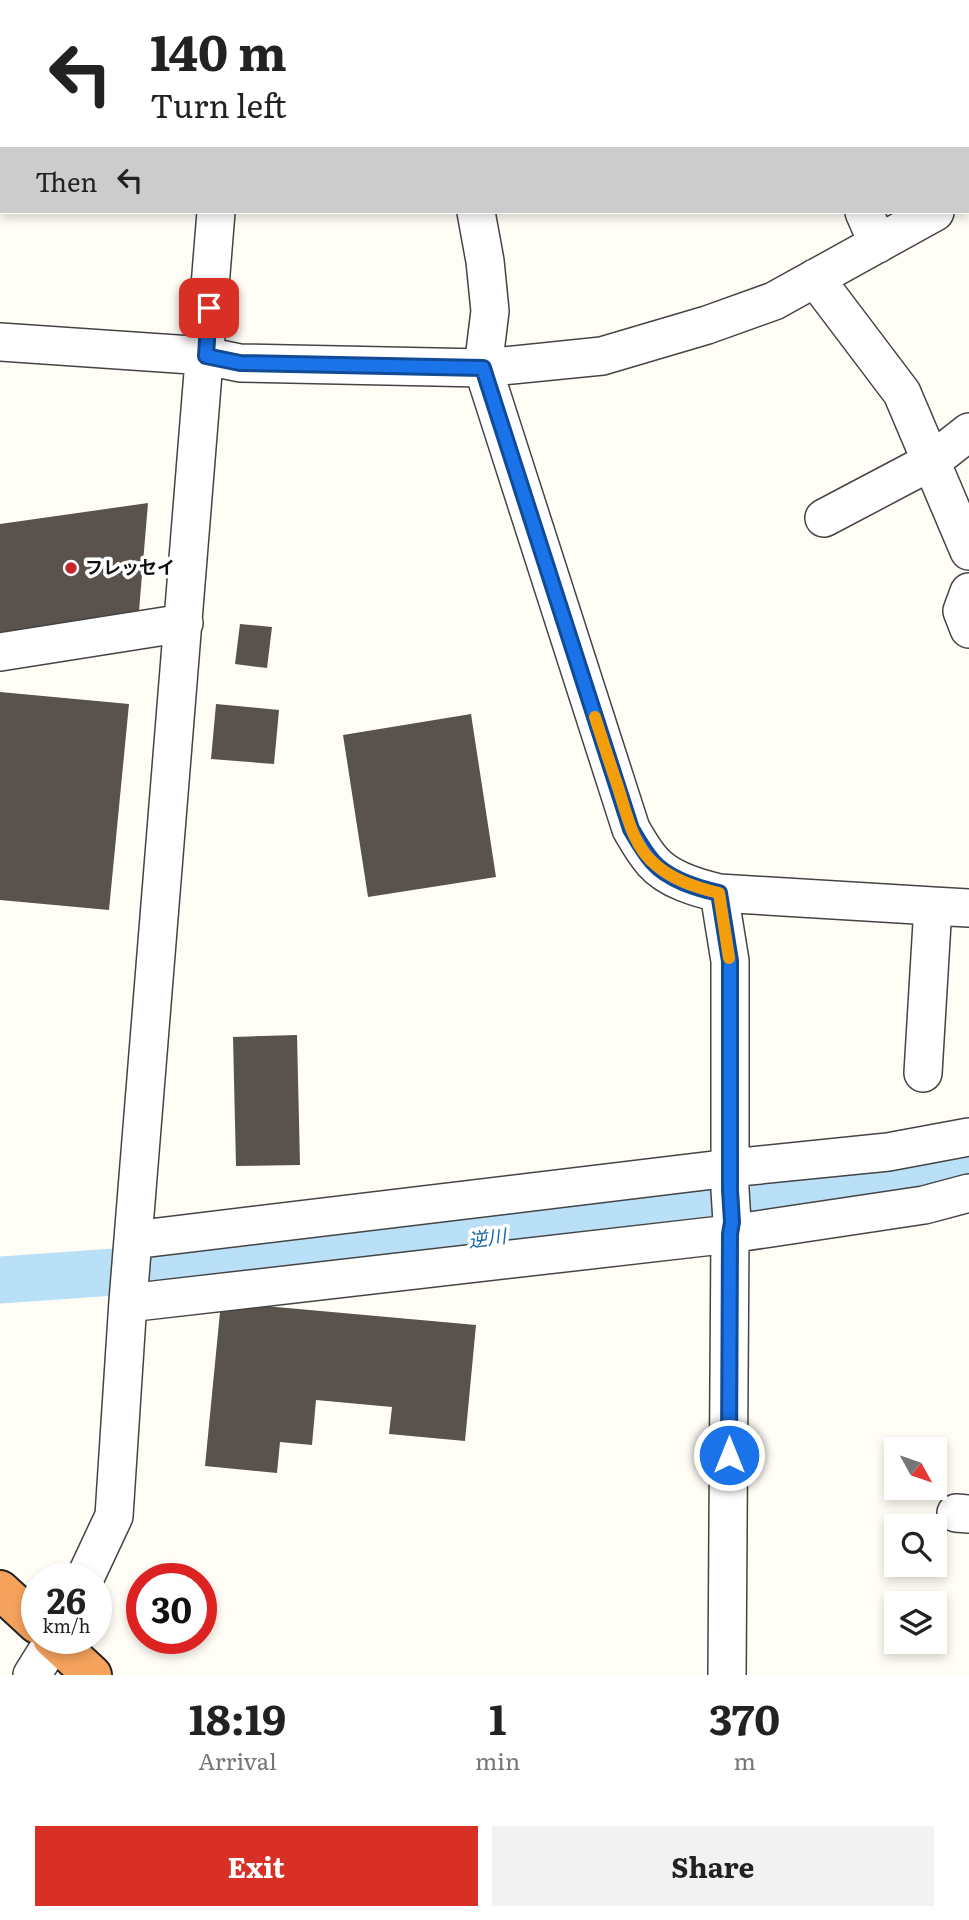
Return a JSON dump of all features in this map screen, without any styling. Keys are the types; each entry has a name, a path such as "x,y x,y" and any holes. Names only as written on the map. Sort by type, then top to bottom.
{"highway":[{"path":"0,1590 21,1609"},
{"path":"70,1654 92,1675"}],"street":[{"path":"92,1563 114,1516 128,1302 216,214"},
{"path":"476,214 490,311 483,368 631,829 642,849 655,865 675,877 698,888 719,893 969,908"},
{"path":"0,342 206,356 240,363 483,368 602,356 707,325 774,301 815,278 871,228 927,214"},
{"path":"815,278 902,393 969,551"},
{"path":"824,518 932,461 969,432"},
{"path":"969,592 962,611 969,629"},
{"path":"0,652 184,623"},
{"path":"719,893 730,961 727,1675"},
{"path":"923,1073 933,906"},
{"path":"128,1302 731,1204 888,1152 969,1137"},
{"path":"133,1241 731,1204 924,1205 969,1193"},
{"path":"32,1675 41,1654"}],"building":[{"name":"フレッセイ","path":"148,503 139,611 0,638 0,524"},
{"path":"240,624 272,627 267,668 235,664"},
{"path":"0,692 129,704 109,910 0,900"},
{"path":"216,704 279,710 274,764 211,759"},
{"path":"471,714 496,877 368,897 343,735"},
{"path":"297,1035 300,1165 236,1166 233,1037"},
{"path":"221,1302 476,1325 465,1441 389,1434 392,1407 316,1400 312,1445 280,1442 277,1473 205,1466"}],"waterway":[{"name":"逆川","path":"0,1280 427,1246 890,1182 969,1160"}],"slow traffic":[{"path":"595,717 631,829 642,849 655,865 675,877 698,888 719,893 729,958"}],"place":[{"name":"フレッセイ","path":"71,568"}],"route":[{"path":"209,308 206,356 240,363 483,368 631,829 655,865 698,888 719,893 730,961 732,1222 729,1455"}]}
